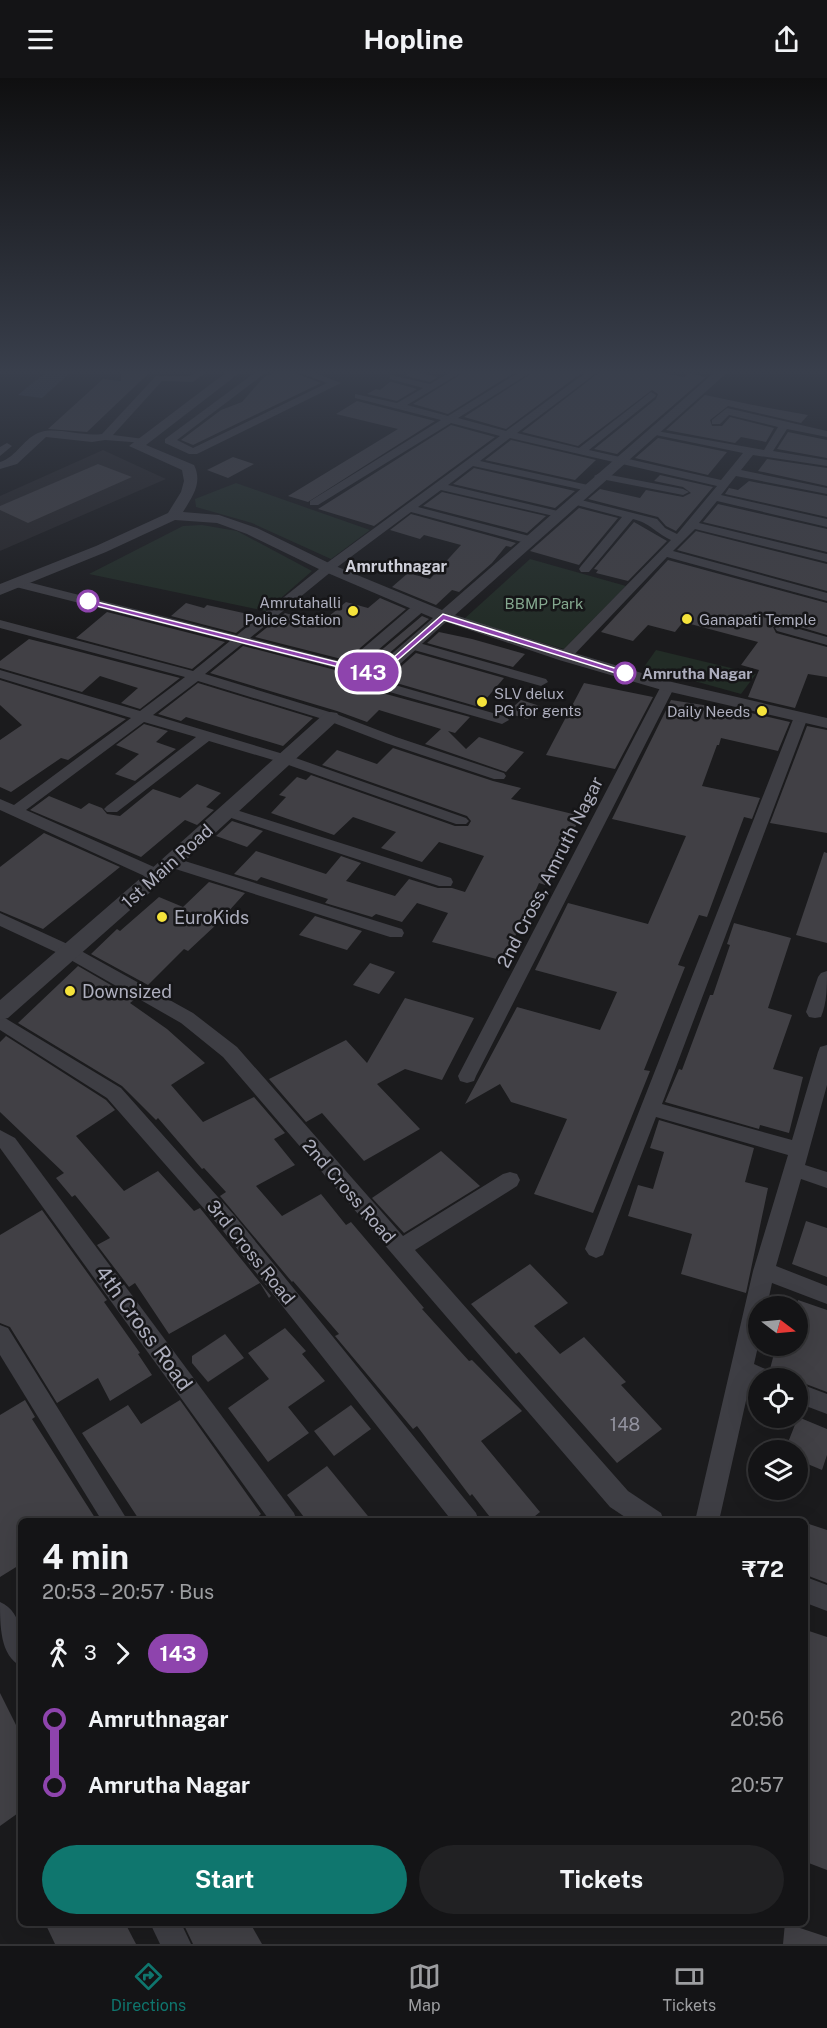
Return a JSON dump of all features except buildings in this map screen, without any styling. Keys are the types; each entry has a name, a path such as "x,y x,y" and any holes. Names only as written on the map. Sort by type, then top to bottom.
{"street":[{"path":"0,466 13,462 17,458"},
{"path":"164,458 189,468 191,481 188,492 173,516"},
{"path":"314,503 387,458"},
{"path":"15,811 241,639 328,568 476,458"},
{"path":"606,458 724,484"},
{"path":"374,678 622,458"},
{"path":"565,656 692,525 744,458"},
{"path":"797,458 827,463"},
{"path":"471,462 588,488"},
{"path":"733,472 827,491"},
{"path":"600,476 683,492"},
{"path":"440,486 558,514"},
{"path":"715,497 827,523"},
{"path":"573,501 653,521 661,531 679,539"},
{"path":"409,508 529,540"},
{"path":"585,569 630,515"},
{"path":"0,590 173,516 219,519 252,531 328,568 443,616 565,656 668,686 827,723"},
{"path":"692,525 827,558"},
{"path":"665,553 827,597"},
{"path":"16,583 241,639 374,678 502,720"},
{"path":"366,653 421,606"},
{"path":"0,624 193,675 332,717 391,740 499,776"},
{"path":"782,628 827,641"},
{"path":"412,645 541,682"},
{"path":"0,675 143,715 285,759 460,821"},
{"name":"2nd Cross, Amruth Nagar","path":"467,1076 668,686"},
{"name":"1st Main Road","path":"0,1012 165,869 332,717"},
{"path":"596,1250 801,717"},
{"path":"112,808 207,735"},
{"path":"0,804 165,869 396,933"},
{"path":"227,812 445,882"},
{"name":"2nd Cross Road","path":"0,919 68,951 187,1018 230,1052 399,1249 619,1499 648,1518"},
{"path":"815,1012 827,977"},
{"name":"3rd Cross Road","path":"0,1021 114,1093 227,1221 465,1518"},
{"path":"753,1368 764,1271 824,1077 827,1052"},
{"path":"650,1108 797,1160 827,1180"},
{"name":"4th Cross Road","path":"0,1137 15,1152 283,1518"},
{"path":"399,1249 510,1180"},
{"path":"764,1271 827,1295"},
{"path":"0,1335 114,1518"},
{"path":"708,1518 748,1387"},
{"path":"808,1397 827,1404"},
{"path":"808,1591 827,1598"},
{"path":"0,1615 18,1648"},
{"path":"167,1926 176,1944"}],"shaded area":[{"path":"85,458 121,458 166,479 0,551 0,496"}],"green space":[{"path":"236,483 370,530 331,559 252,523 196,507 195,499"},
{"path":"202,525 237,531 312,571 266,611 89,574 183,526"},
{"name":"BBMP Park","path":"530,559 626,586 564,649 464,619"},
{"path":"656,650 756,674 741,694 644,667"}],"bus line":[{"name":"143","path":"88,601 378,675 443,616 625,673"}],"place":[{"name":"Amrutahalli Police Station","path":"353,611"},
{"name":"Ganapati Temple","path":"687,619"},
{"name":"Amrutha Nagar","path":"625,673"},
{"name":"SLV delux PG for gents","path":"482,702"},
{"name":"Daily Needs","path":"762,711"},
{"name":"EuroKids","path":"162,917"},
{"name":"Downsized","path":"70,991"}],"district":[{"name":"Amruthnagar","path":"396,566"}]}
